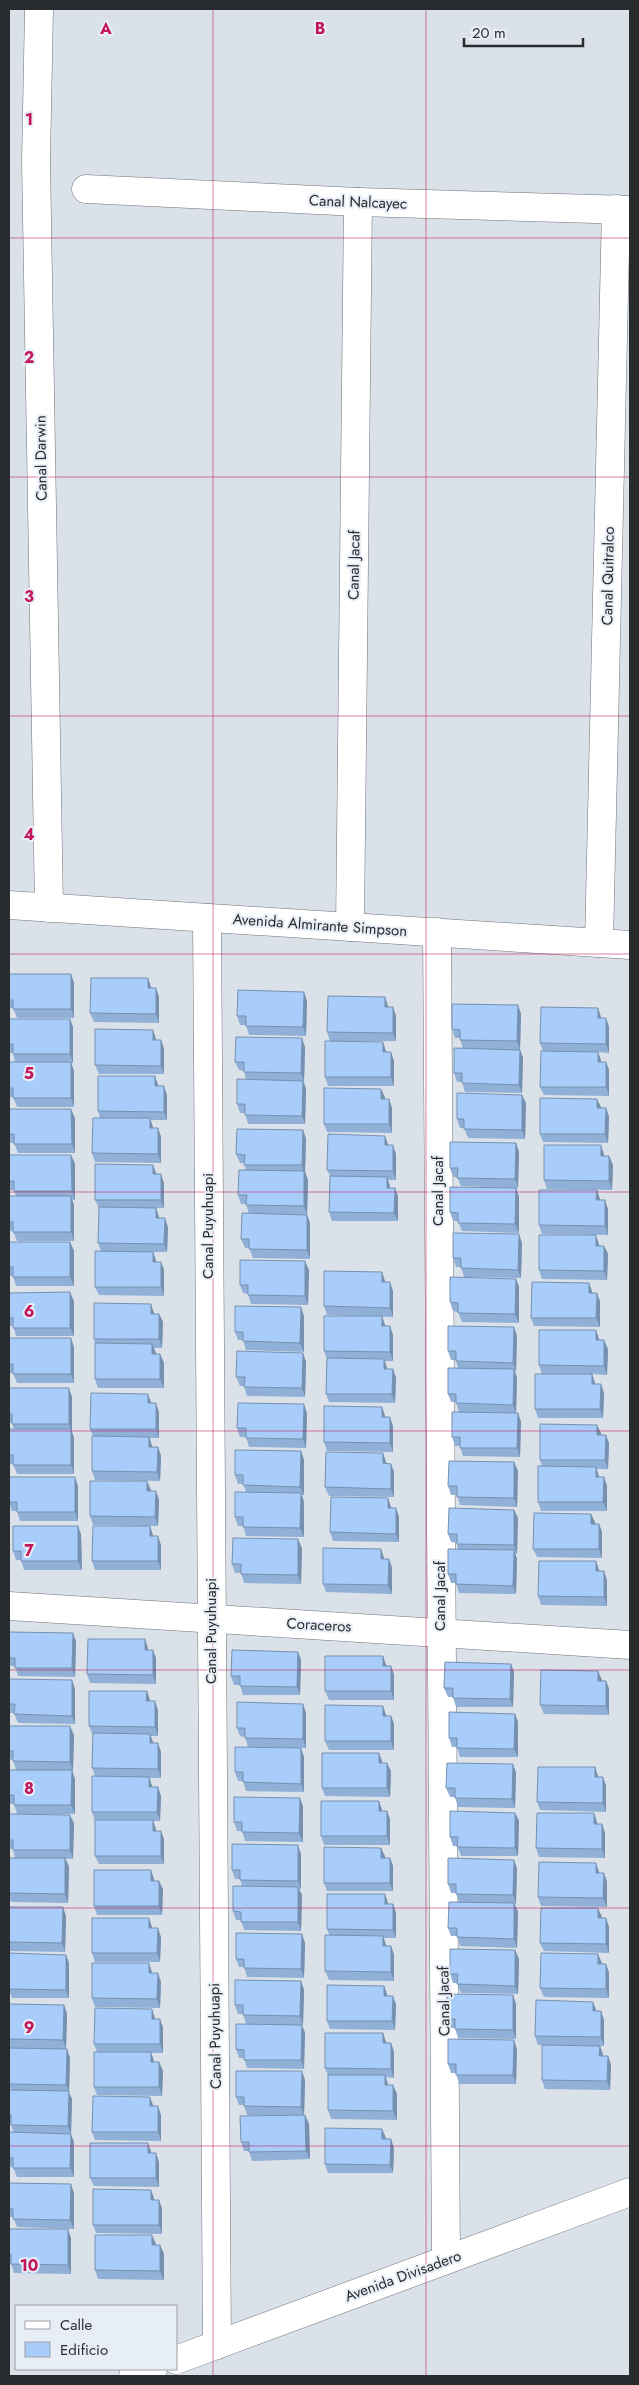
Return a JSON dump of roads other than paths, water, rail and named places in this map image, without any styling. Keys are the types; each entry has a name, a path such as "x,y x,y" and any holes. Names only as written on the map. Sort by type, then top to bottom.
{"street":[{"name":"Canal Darwin","path":"39,9 36,161 49,908"},
{"name":"Canal Nalcayec","path":"86,189 358,202 623,209"},
{"name":"Canal Jacaf","path":"350,927 358,202"},
{"name":"Canal Quitralco","path":"599,943 623,209"},
{"name":"Avenida Almirante Simpson","path":"9,905 630,945"},
{"name":"Canal Puyuhuapi","path":"207,918 217,2345"},
{"name":"Canal Jacaf","path":"436,932 446,2260"},
{"name":"Coraceros","path":"9,1606 630,1645"},
{"name":"Avenida Divisadero","path":"178,2359 630,2192"},
{"path":"133,2376 150,2370"}]}
